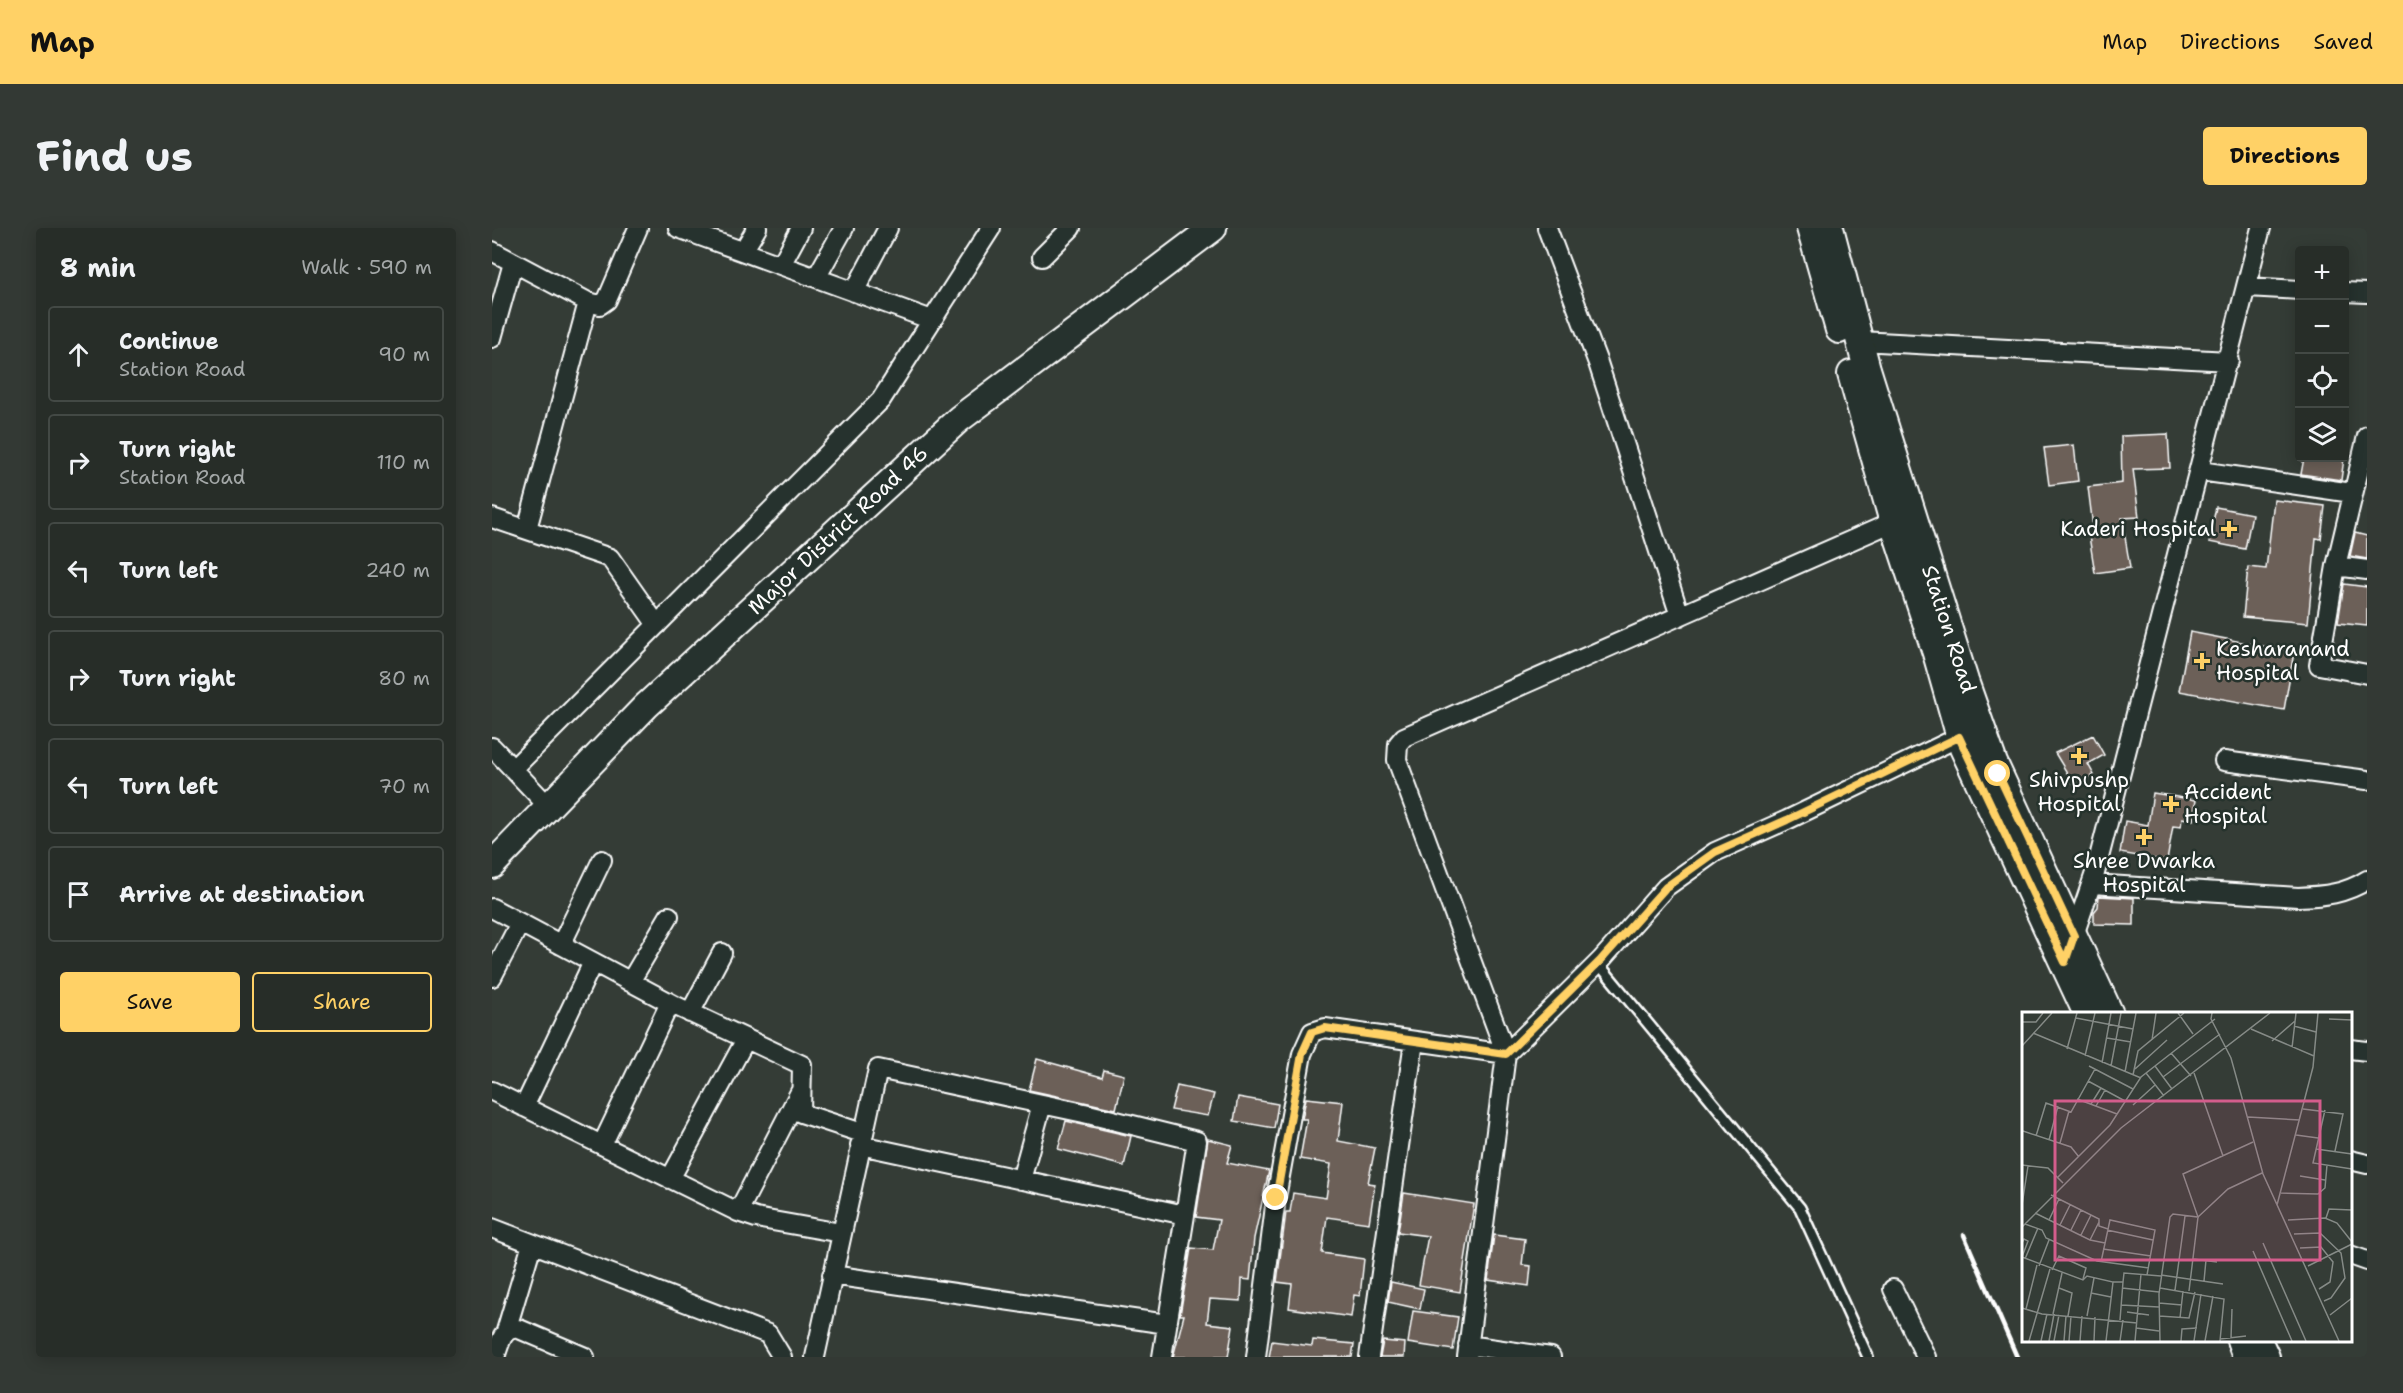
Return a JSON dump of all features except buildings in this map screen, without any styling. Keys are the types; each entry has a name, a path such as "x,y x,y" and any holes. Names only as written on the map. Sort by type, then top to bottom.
{"main road":[{"name":"Major District Road 46","path":"492,865 646,706 959,419 1213,228"},
{"name":"Station Road","path":"1810,228 1893,522 1936,653 1959,737 2086,1012"},
{"name":"Station Road","path":"1830,228 1860,341 1961,670 1994,764 2109,1012"},
{"path":"2240,1342 2246,1357"},
{"path":"2258,1342 2266,1357"}],"street":[{"path":"492,251 588,303 600,304 607,300 638,228"},
{"path":"678,228 718,235 743,252 932,320"},
{"path":"743,252 758,228"},
{"path":"781,266 801,228"},
{"path":"816,278 844,228"},
{"path":"854,292 888,228"},
{"path":"1042,257 1071,228"},
{"path":"1547,228 1598,363 1680,616"},
{"path":"2065,962 2092,884 2229,361 2261,228"},
{"path":"513,769 881,400 987,229"},
{"path":"492,338 513,263"},
{"path":"2247,287 2295,290"},
{"path":"2349,292 2367,293"},
{"path":"527,530 588,303"},
{"path":"1860,341 2229,361"},
{"path":"2367,436 2336,566 2319,665 2367,674"},
{"path":"2200,471 2352,493"},
{"path":"492,518 610,558 657,625"},
{"path":"1551,1357 1468,1351 1506,1054 1397,760 1398,744 1404,737 1893,522"},
{"path":"2336,566 2367,570"},
{"path":"1506,1054 1598,963 1666,887 1715,852 1959,737"},
{"path":"492,747 549,807"},
{"path":"2224,761 2367,780"},
{"path":"561,945 602,860"},
{"path":"2092,884 2298,897 2330,896 2353,889 2367,879"},
{"path":"492,908 670,1003 802,1065 801,1113 861,1139 1021,1180 1185,1215"},
{"path":"630,982 669,916"},
{"path":"492,977 520,923"},
{"path":"690,1013 722,953"},
{"path":"524,1107 593,962"},
{"path":"602,1145 670,1003"},
{"path":"1256,1357 1276,1198 1307,1038 1318,1028 1325,1028 1506,1054"},
{"path":"670,1179 746,1039"},
{"path":"1369,1357 1414,1041"},
{"path":"2352,1049 2367,1051"},
{"path":"815,1357 878,1069 1042,1104 1197,1141 1162,1357"},
{"path":"738,1212 802,1088"},
{"path":"492,1091 738,1212 756,1218 841,1233"},
{"path":"1021,1180 1042,1104"},
{"path":"2352,1160 2367,1164"},
{"path":"492,1228 768,1334 782,1357"},
{"path":"495,1357 506,1331 532,1244"},
{"path":"2352,1256 2367,1261"},
{"path":"832,1275 1167,1324"},
{"path":"1893,1288 1926,1357"},
{"path":"506,1331 510,1328 519,1329 585,1357"}],"lane":[{"path":"1598,963 1800,1208 1868,1357"}],"railway":[{"path":"1964,1235 2017,1357"}],"place":[{"name":"Kaderi Hospital","path":"2229,529"},
{"name":"Kesharanand Hospital","path":"2202,661"},
{"name":"Shivpushp Hospital","path":"2079,756"},
{"name":"Accident Hospital","path":"2171,804"},
{"name":"Shree Dwarka Hospital","path":"2144,837"}],"route":[{"path":"1276,1198 1302,1054 1307,1038 1312,1032 1318,1028 1325,1028 1506,1054 1601,960 1666,887 1715,852 1959,737 2065,962 2074,936 1998,774"}]}
